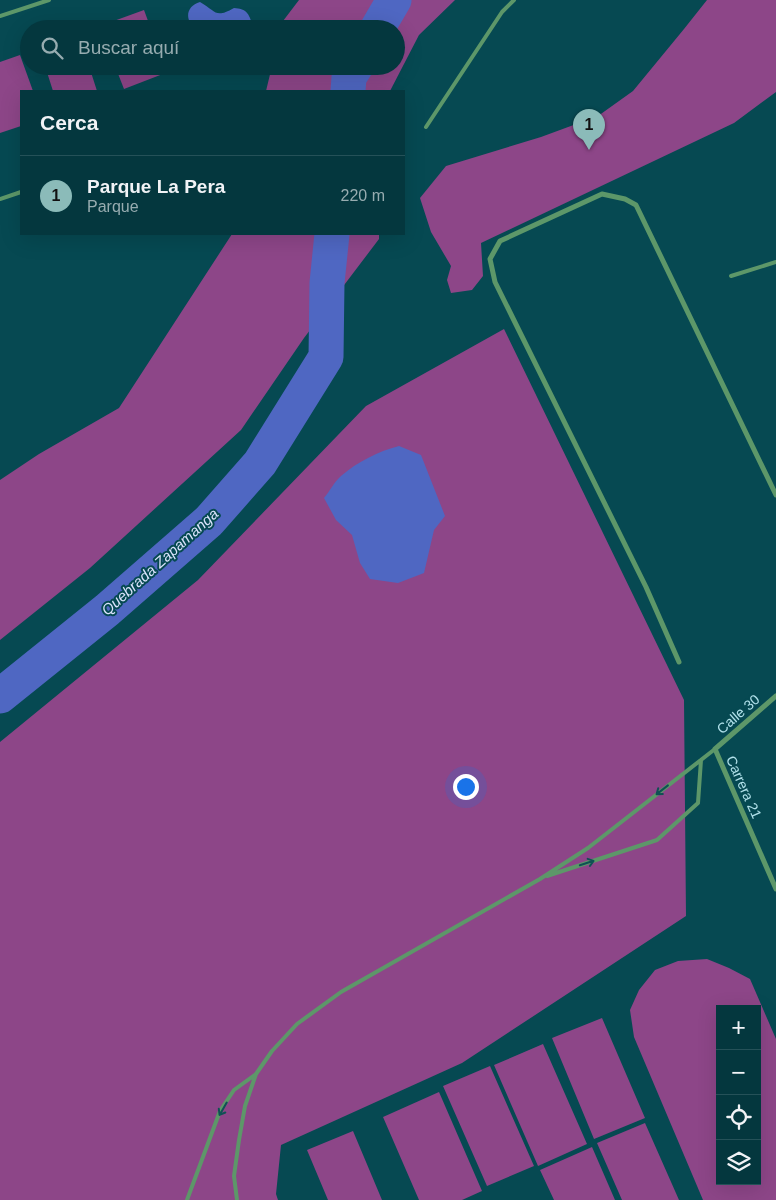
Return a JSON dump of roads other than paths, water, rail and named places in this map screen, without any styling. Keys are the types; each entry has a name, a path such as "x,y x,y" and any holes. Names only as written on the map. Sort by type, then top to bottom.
{"street":[{"path":"680,662 646,587 495,282 490,260 500,241 602,194 625,199 636,205 776,495"},
{"name":"Calle 30","path":"715,749 776,696"},
{"name":"Carrera 21","path":"715,749 776,889"}],"lane":[{"path":"0,16 49,0"},
{"path":"426,127 502,12 514,0"},
{"path":"0,199 20,192"},
{"path":"732,276 776,262"},
{"path":"237,1200 234,1176 245,1106 256,1074 272,1051 297,1024 341,992 540,879 588,848 715,749"},
{"path":"540,879 657,840 698,803 701,760"},
{"path":"187,1200 220,1111 234,1090 256,1074"}],"water":[{"path":"200,2 219,13 234,8 241,9 248,14 251,20 189,20 189,10"},
{"path":"399,446 421,455 445,516 434,530 424,573 398,583 370,579 360,563 352,535 336,520 324,498 339,478 354,466 376,454"}],"waterway":[{"name":"Quebrada Zapamanga","path":"382,20 394,0"},
{"name":"Quebrada Zapamanga","path":"348,90 350,75"},
{"name":"Quebrada Zapamanga","path":"0,696 107,610 209,521 260,463 326,357 327,283 332,235"}],"place":[{"name":"Parque La Pera","path":"589,150"}]}
